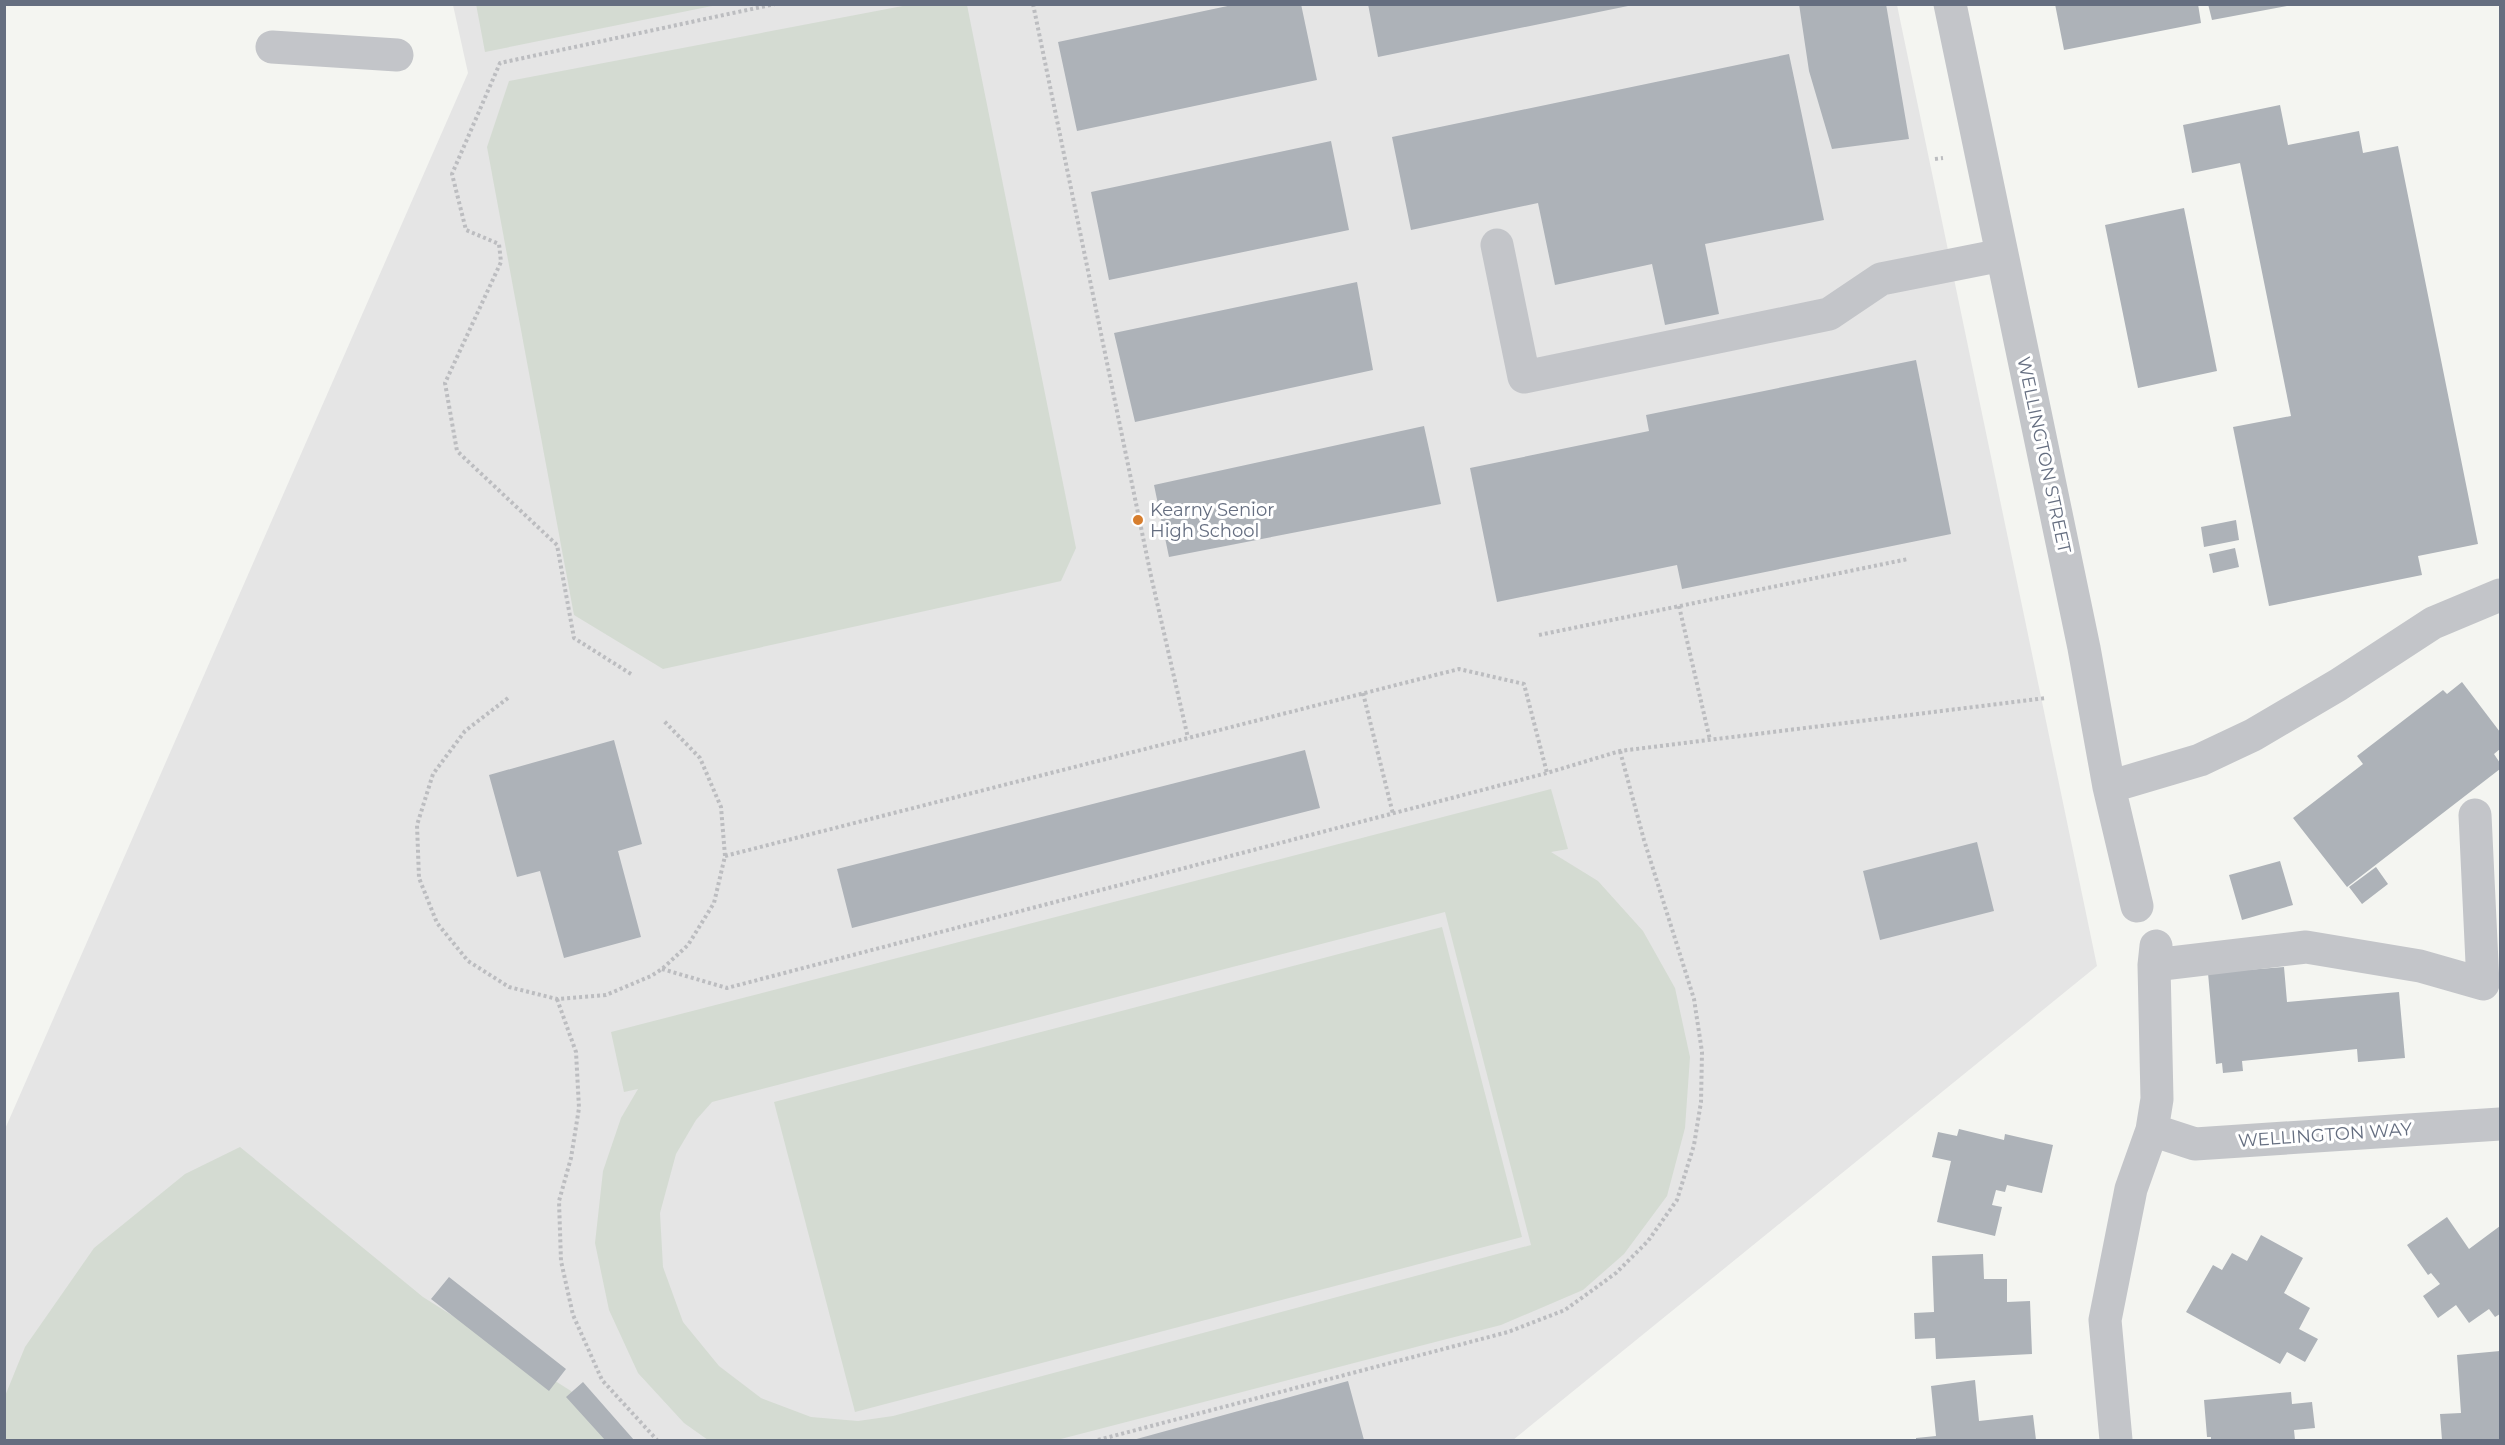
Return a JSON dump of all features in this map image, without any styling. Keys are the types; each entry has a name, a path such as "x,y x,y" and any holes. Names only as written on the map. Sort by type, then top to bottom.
{"street":[{"name":"WELLINGTON STREET","path":"1950,4 2084,648 2109,787 2137,906"},
{"path":"272,47 397,55"},
{"path":"1497,245 1524,377 1829,314 1881,279 2002,255"},
{"path":"2109,787 2200,760 2253,735 2338,685 2433,623 2500,595"},
{"path":"2116,1440 2105,1320 2131,1189 2152,1130 2157,1099 2155,955 2306,947 2421,966 2483,984 2475,815"},
{"name":"WELLINGTON WAY","path":"2152,1130 2195,1144 2500,1124"}],"path":[{"path":"631,674 574,638 557,545 457,451 444,383 501,262 499,244 466,230 452,174 500,63 775,4"},
{"path":"1033,4 1151,576 1188,738"},
{"path":"1935,159 1943,158"},
{"path":"1539,634 1908,559"},
{"path":"1679,606 1710,740"},
{"path":"725,856 1459,669 1524,684 1547,773"},
{"path":"1364,693 1393,814"},
{"path":"508,698 465,731 433,774 417,825 419,878 436,923 468,961 509,987 557,999 606,995 651,976 688,945 714,903 725,856 721,807 700,758 663,720"},
{"path":"662,969 727,988 1393,814 1620,751 2046,698"},
{"path":"1098,1440 1508,1332 1565,1310 1616,1273 1648,1242 1677,1200 1694,1145 1701,1102 1702,1052 1694,999 1644,840 1620,751"},
{"path":"557,999 576,1052 579,1108 571,1158 559,1201 561,1261 573,1315 602,1380 657,1440"}],"shaded area":[{"path":"476,4 717,4 717,5 485,52"},
{"name":"Kearny Senior High School","path":"453,5 1897,5 2097,966 1513,1440 5,1440 5,1129 468,73"},
{"path":"908,5 967,5 1076,548 1061,581 663,669 574,615 487,147 509,81"},
{"path":"1551,789 1568,849 1551,852 1598,881 1643,931 1675,988 1690,1057 1685,1128 1667,1196 1624,1254 1583,1290 1501,1325 1057,1440 708,1440 684,1423 638,1373 609,1310 595,1243 603,1171 621,1118 638,1089 624,1092 611,1032","holes":["1445,912 1531,1245 893,1416 858,1421 811,1417 761,1398 719,1366 683,1322 663,1267 660,1213 676,1154 696,1120 712,1102"]},
{"path":"1442,927 1522,1237 855,1412 774,1102"},
{"path":"240,1147 423,1297 571,1391 607,1440 5,1440 5,1396 25,1347 94,1248 185,1174"}],"building":[{"path":"1237,4 1301,4 1317,80 1077,131 1058,42"},
{"path":"1368,4 1628,4 1628,6 1378,57"},
{"path":"1799,4 1886,4 1909,139 1832,149 1809,71"},
{"path":"2055,4 2198,4 2201,23 2064,50"},
{"path":"2208,4 2286,4 2287,6 2212,20"},
{"path":"1789,54 1824,220 1705,244 1719,314 1665,325 1652,264 1555,285 1538,203 1411,230 1392,137"},
{"path":"2280,105 2288,145 2359,131 2363,153 2398,146 2478,544 2418,556 2422,575 2269,606 2233,427 2291,416 2240,163 2192,173 2183,125"},
{"path":"1331,141 1349,230 1109,280 1091,192"},
{"path":"2184,208 2217,371 2138,388 2105,225"},
{"path":"1357,282 1373,370 1135,422 1114,333"},
{"path":"1916,360 1951,534 1682,589 1677,565 1497,602 1470,468 1649,431 1646,415"},
{"path":"1424,426 1441,504 1169,557 1154,485"},
{"path":"2236,520 2239,540 2204,547 2201,527"},
{"path":"2235,548 2239,567 2213,573 2209,554"},
{"path":"2462,682 2500,732 2500,749 2494,754 2500,763 2500,769 2347,887 2293,818 2363,764 2357,756 2443,690 2447,694"},
{"path":"614,740 642,844 618,851 641,937 564,958 540,871 517,877 489,775"},
{"path":"1305,750 1320,808 852,928 837,869"},
{"path":"1977,842 1994,911 1880,940 1863,871"},
{"path":"2280,861 2293,905 2242,920 2229,875"},
{"path":"2376,867 2388,884 2362,904 2349,887"},
{"path":"2284,967 2287,1002 2399,992 2405,1058 2358,1062 2357,1049 2242,1061 2243,1071 2223,1073 2222,1063 2216,1064 2208,973"},
{"path":"1959,1129 2004,1140 2005,1134 2053,1145 2042,1193 2007,1185 2005,1192 1996,1190 1992,1205 2002,1207 1995,1236 1937,1222 1951,1161 1932,1157 1938,1132 1957,1136"},
{"path":"2447,1217 2469,1249 2500,1226 2500,1314 2495,1317 2489,1309 2469,1323 2456,1305 2438,1318 2423,1296 2440,1284 2431,1273 2428,1275 2407,1245"},
{"path":"2261,1235 2303,1258 2284,1293 2310,1308 2299,1329 2318,1339 2305,1362 2287,1352 2280,1364 2186,1312 2213,1265 2222,1270 2232,1253 2247,1261"},
{"path":"1983,1254 1984,1279 2007,1279 2007,1302 2030,1301 2032,1354 1936,1359 1935,1338 1915,1339 1914,1313 1934,1312 1932,1256"},
{"path":"449,1277 566,1369 549,1391 431,1299"},
{"path":"2500,1351 2500,1440 2442,1440 2440,1414 2461,1413 2457,1355"},
{"path":"1975,1380 1979,1421 2033,1415 2036,1440 1916,1440 1916,1438 1936,1436 1931,1386"},
{"path":"1348,1381 1364,1440 1133,1440"},
{"path":"583,1382 634,1440 605,1440 566,1397"},
{"path":"2291,1392 2292,1404 2312,1402 2315,1428 2294,1430 2295,1440 2211,1440 2211,1437 2207,1437 2204,1400"}],"place":[{"name":"Kearny Senior High School","path":"1138,520"}]}
